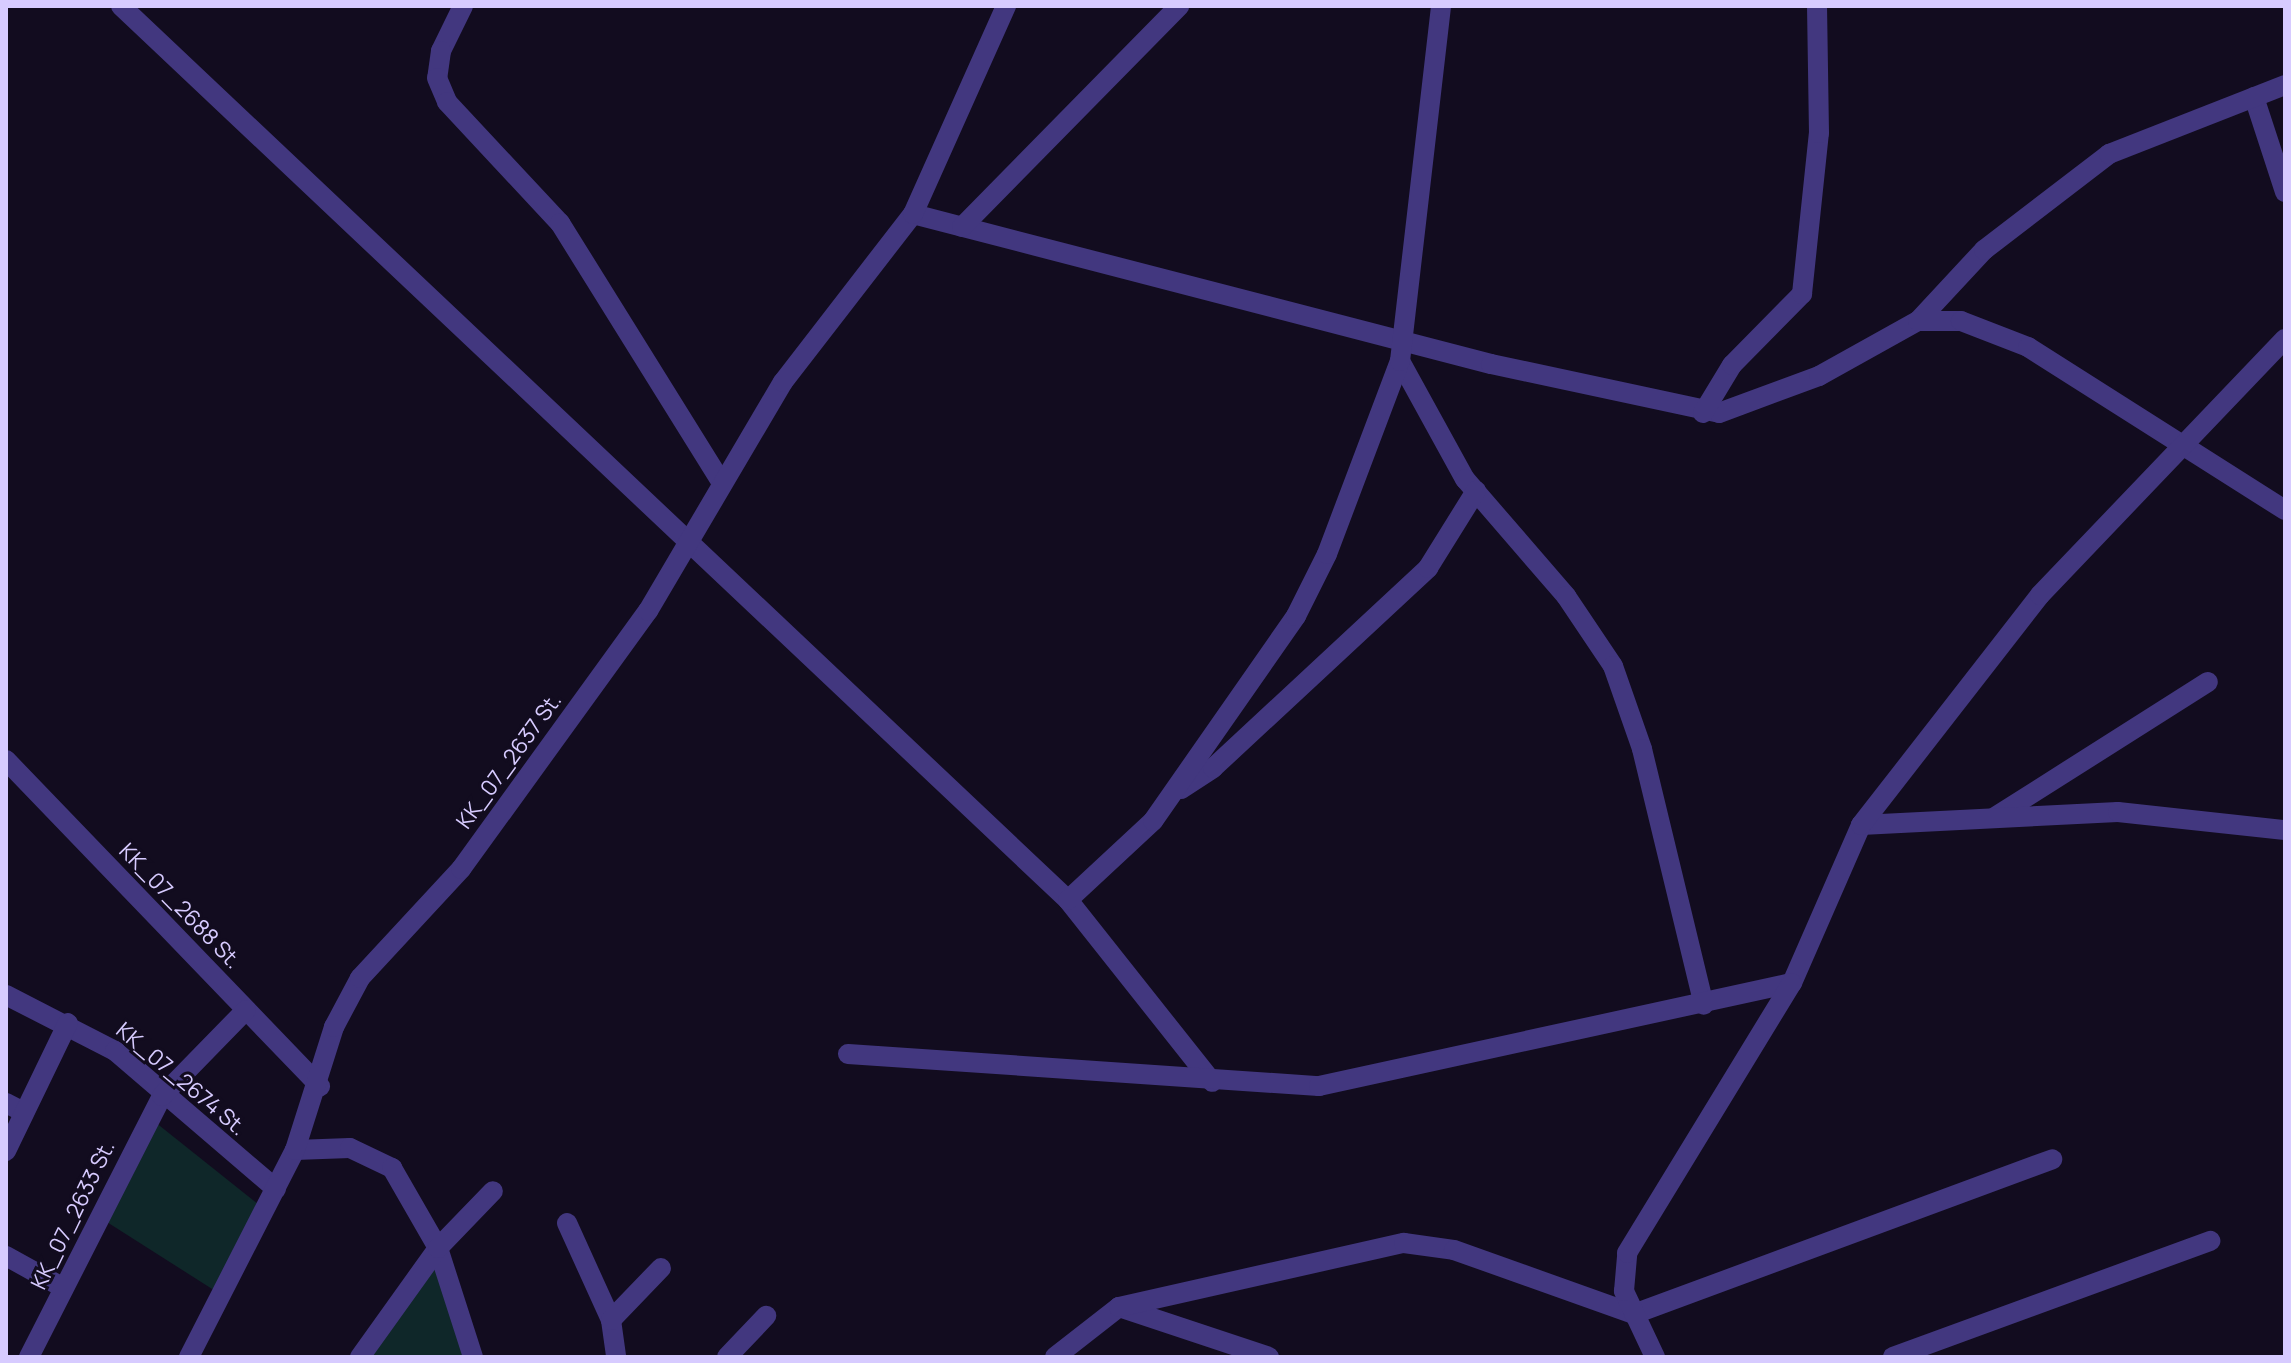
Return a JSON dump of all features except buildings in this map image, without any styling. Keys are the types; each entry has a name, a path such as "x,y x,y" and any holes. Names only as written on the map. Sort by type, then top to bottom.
{"street":[{"path":"121,6 1068,900 1212,1082"},
{"path":"463,6 441,51 437,78 447,102 560,223 722,483"},
{"name":"KK_07_2637 St.","path":"189,1357 295,1150 320,1086 334,1027 360,978 461,869 648,611 783,382 913,214 1006,6"},
{"path":"962,227 1179,6"},
{"path":"1068,900 1173,793 1296,616 1402,351 1441,6"},
{"path":"1703,413 1732,365 1770,335 1802,294 1819,133 1817,6"},
{"path":"913,214 1402,351 1703,413 1751,407 1918,321 1984,250 2109,154 2285,85"},
{"path":"2254,97 2285,192"},
{"path":"1918,321 1961,321 2001,334 2285,510"},
{"path":"1655,1357 1624,1291 1627,1253 1792,983 1861,825 2040,595 2177,444 2285,339"},
{"path":"1402,351 1434,433 1476,491 1566,596 1613,666 1642,749 1704,1005"},
{"path":"1173,793 1224,759 1428,568 1476,491"},
{"path":"1994,818 2208,682"},
{"name":"KK_07_2688 St.","path":"6,760 320,1086"},
{"path":"1861,825 2160,814 2285,830"},
{"path":"848,1054 1212,1082 1319,1086 1704,1005 1792,983"},
{"name":"KK_07_2674 St.","path":"6,995 68,1023 115,1051 162,1096 276,1189"},
{"name":"KK_07_2633 St.","path":"29,1357 162,1096 246,1010"},
{"path":"6,1151 15,1108 68,1023"},
{"path":"295,1150 350,1148 392,1168 438,1248 473,1357"},
{"path":"1055,1357 1119,1307 1427,1242 1634,1314 2052,1159"},
{"path":"360,1357 438,1248 493,1191"},
{"path":"567,1223 611,1320 616,1357"},
{"path":"1893,1357 2210,1241"},
{"path":"6,1256 64,1288"},
{"path":"611,1320 661,1268"},
{"path":"1119,1307 1269,1357"},
{"path":"727,1357 766,1316"}],"green space":[{"path":"150,1118 268,1212 220,1294 99,1217"},
{"path":"438,1248 473,1357 360,1357"}]}
